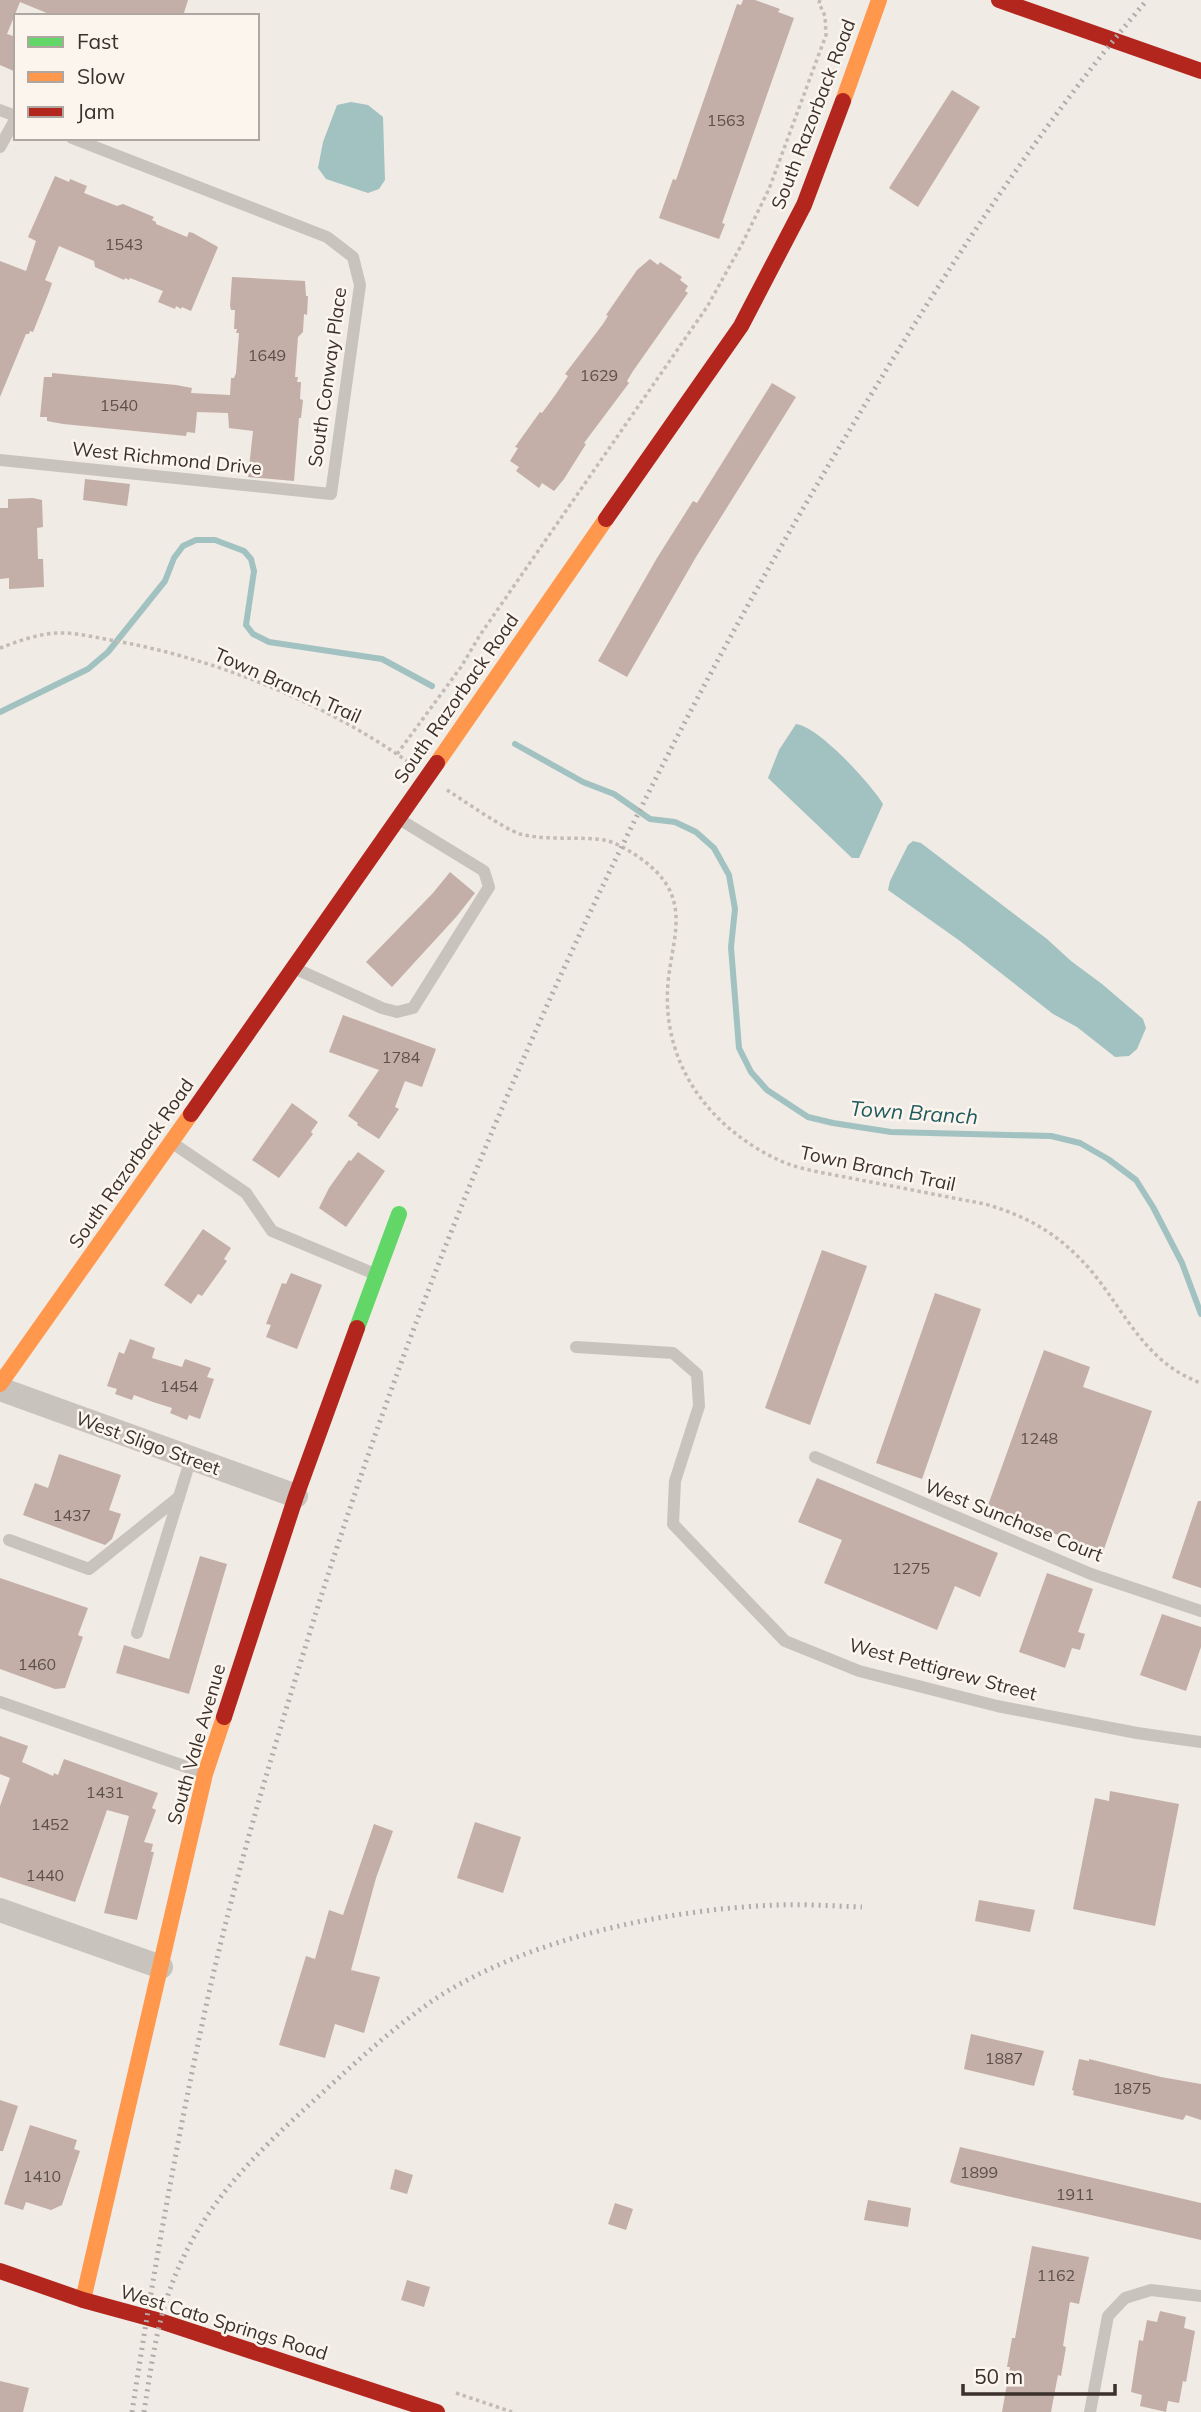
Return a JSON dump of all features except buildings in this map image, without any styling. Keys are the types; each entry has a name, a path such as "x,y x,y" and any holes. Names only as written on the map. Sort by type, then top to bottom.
{"main road":[{"name":"South Razorback Road","path":"0,1387 741,326 804,205 879,0"},
{"path":"999,0 1201,71"},
{"name":"South Vale Avenue","path":"83,2300 205,1773 296,1496 398,1214"},
{"name":"West Cato Springs Road","path":"0,2271 83,2300 160,2321 437,2412"}],"street":[{"name":"West Sligo Street","path":"0,1387 296,1496"},
{"path":"0,1910 161,1967"}],"lane":[{"path":"0,147 14,121"},
{"name":"South Conway Place","path":"77,140 327,237 353,257 360,285 331,494"},
{"name":"West Richmond Drive","path":"0,460 331,494"},
{"path":"293,968 382,1008 397,1012 413,1008 489,887 484,871 398,818"},
{"path":"171,1142 246,1192 272,1231 377,1274"},
{"name":"West Pettigrew Street","path":"576,1347 673,1353 697,1374 699,1406 675,1481 673,1524 785,1641 859,1671 997,1706 1137,1733 1201,1742"},
{"name":"West Sunchase Court","path":"815,1457 1091,1574 1201,1611"},
{"path":"137,1633 191,1458"},
{"path":"9,1540 89,1569 179,1497"},
{"path":"0,1702 205,1773"},
{"path":"1090,2412 1108,2316 1125,2298 1151,2290 1201,2296"}],"path":[{"path":"397,754 461,667 480,635 707,307 769,189 792,132 826,36 825,16 820,0"},
{"name":"Town Branch Trail","path":"0,648 56,633 136,645 193,659 249,679 314,708 397,754 517,833 555,840 606,840 644,860 662,878 674,901 678,922 668,984 668,1016 674,1044 684,1072 700,1098 731,1130 748,1144 786,1163 1017,1213 1043,1227 1092,1272 1126,1320 1160,1360 1184,1377 1201,1382"}],"water":[{"path":"351,102 368,105 383,117 385,180 379,189 368,193 326,179 318,168 323,142 337,105"},
{"path":"796,724 806,727 830,745 856,770 883,804 859,858 852,858 768,778 779,750"},
{"path":"913,841 921,843 1047,939 1143,1019 1146,1028 1137,1049 1129,1056 1115,1057 1077,1027 1053,1014 960,941 888,890 908,845"}],"waterway":[{"name":"Town Branch","path":"0,712 88,669 108,652 165,581 174,558 183,546 196,540 215,540 244,551 251,559 254,571 246,625 253,634 269,642 382,659 432,686"},
{"name":"Town Branch","path":"515,744 583,782 614,794 650,819 675,822 696,832 714,848 729,875 735,909 731,947 739,1048 751,1072 767,1090 808,1117 833,1123 891,1132 1051,1136 1080,1143 1136,1180 1182,1263 1201,1314"}],"railway":[{"path":"132,2412 164,2216 193,2069 225,1926 250,1832 354,1496 407,1346 465,1197 527,1050 593,906 664,763 739,622 818,483 972,234 1056,115 1147,0"},
{"path":"144,2412 156,2340 167,2298 179,2266 211,2210 250,2162 296,2117 376,2045 435,1999 512,1959 555,1944 645,1920 778,1905 862,1907"}],"traffic: fast":[{"path":"357,1328 399,1214"}],"traffic: slow":[{"path":"843,101 879,0"},
{"path":"437,763 606,519"},
{"path":"0,1384 191,1114"},
{"path":"83,2300 205,1774 224,1717"}],"traffic: jam":[{"path":"999,0 1201,71"},
{"path":"606,519 741,326 804,205 843,101"},
{"path":"191,1114 437,763"},
{"path":"224,1717 296,1496 357,1328"},
{"path":"0,2271 83,2300 160,2321 437,2412"}]}
